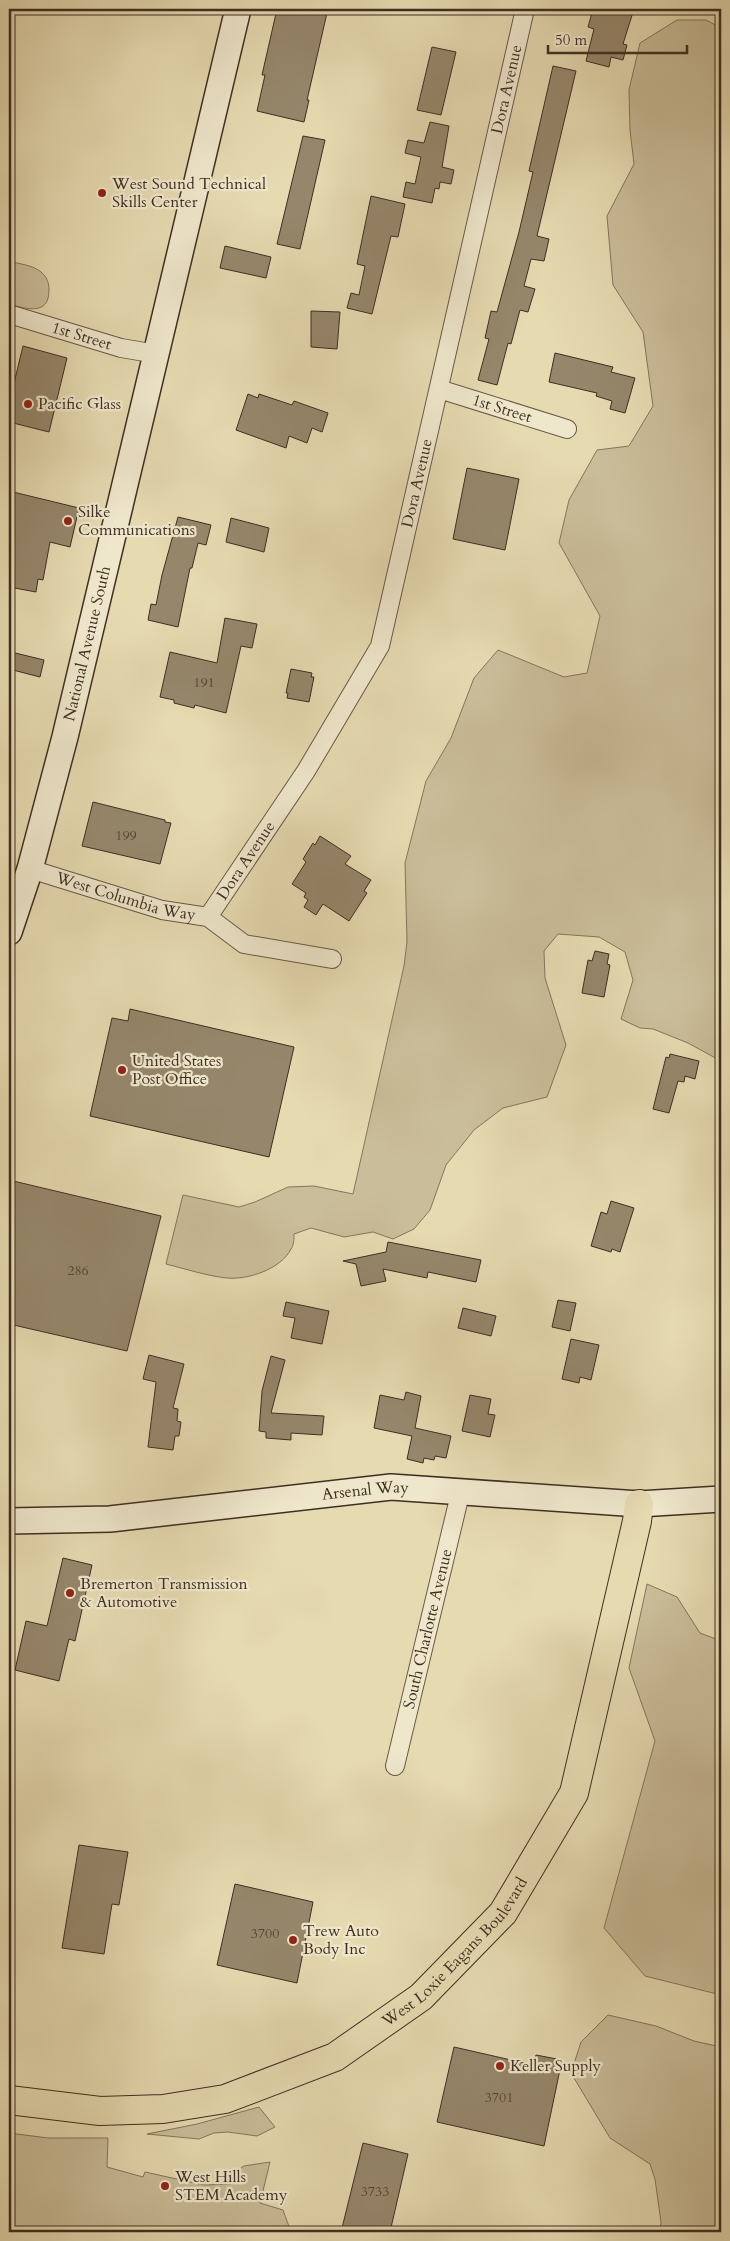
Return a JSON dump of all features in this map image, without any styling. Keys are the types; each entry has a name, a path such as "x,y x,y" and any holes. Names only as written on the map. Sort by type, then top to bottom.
{"main road":[{"name":"National Avenue South","path":"9,932 30,869 65,737 238,9"},
{"name":"Arsenal Way","path":"9,1521 110,1519 391,1486 639,1504 721,1500"},
{"name":"West Loxie Eagans Boulevard","path":"9,2100 100,2111 163,2109 225,2099 335,2057 421,1997 502,1913 574,1793 637,1520 639,1504"}],"street":[{"name":"Dora Avenue","path":"208,917 306,771 380,646 525,9"},
{"name":"1st Street","path":"9,314 122,348 157,354"},
{"name":"1st Street","path":"439,389 567,429"},
{"name":"West Columbia Way","path":"30,869 162,910 208,917 244,944 332,959"},
{"name":"South Charlotte Avenue","path":"395,1766 461,1490"}],"shaded area":[{"path":"677,20 706,20 721,28 721,1061 688,1043 653,1029 640,1028 621,1019 633,980 625,952 599,937 558,934 544,951 545,978 566,1045 547,1097 503,1108 474,1130 446,1165 430,1210 414,1229 393,1239 373,1232 344,1237 311,1228 294,1234 292,1247 280,1262 263,1272 244,1277 219,1277 166,1264 183,1195 239,1207 288,1187 314,1186 353,1194 404,966 407,942 405,863 426,781 451,738 474,678 498,650 564,677 587,673 600,616 559,543 569,500 597,450 629,446 653,406 643,332 613,285 607,216 634,164 630,130 629,90 640,43"},
{"path":"9,261 34,268 45,276 49,290 45,304 36,309 30,309 9,304"},
{"path":"647,1584 677,1597 700,1633 721,1641 721,1995 645,1976 604,1928 655,1741 629,1668"},
{"path":"608,2015 656,2026 694,2041 721,2047 721,2232 660,2232 661,2222 655,2179 650,2164 610,2138 571,2073 581,2042"},
{"path":"259,2107 275,2127 257,2136 228,2132 214,2133 199,2139 147,2134 197,2124"},
{"path":"9,2133 48,2138 108,2138 107,2167 143,2177 145,2172 204,2185 231,2184 235,2172 244,2166 270,2162 260,2203 283,2210 291,2232 9,2232"}],"building":[{"path":"277,9 309,9 327,13 307,100 309,100 304,122 257,111 265,75 262,75"},
{"path":"593,9 634,9 623,44 627,45 623,60 611,57 609,67 586,61 594,29 588,27"},
{"path":"432,47 456,52 441,115 417,110"},
{"path":"553,66 576,71 537,236 549,239 544,261 531,259 524,286 535,289 528,312 520,310 511,344 508,343 497,385 478,380 489,339 485,338 491,311 497,312 519,232 533,172 529,171"},
{"path":"430,122 449,126 442,167 454,170 451,184 440,182 439,189 435,188 432,203 403,197 406,182 415,184 421,157 405,153 408,140 424,143"},
{"path":"303,136 325,140 300,249 277,244"},
{"path":"371,196 405,204 398,237 391,236 372,314 347,308 351,293 359,295 365,266 357,264"},
{"path":"225,246 271,257 266,278 220,268"},
{"path":"311,311 340,312 337,349 311,347"},
{"path":"23,346 67,358 49,432 9,422 9,404"},
{"path":"555,353 613,367 611,372 635,378 625,413 610,409 612,401 596,396 597,393 549,382"},
{"path":"248,394 258,398 259,394 292,405 294,401 328,413 322,432 312,428 307,443 289,436 286,448 236,430"},
{"path":"467,468 519,479 505,550 453,539"},
{"path":"9,491 79,508 70,547 50,542 43,580 38,579 36,592 9,587 9,562 14,534 9,532"},
{"path":"178,517 211,525 206,545 198,543 192,568 190,568 178,627 148,620 151,604 156,605"},
{"path":"231,518 269,528 264,552 226,542"},
{"path":"225,618 257,624 252,648 241,646 226,713 195,705 194,708 160,697 170,652 217,663"},
{"path":"11,652 44,660 40,677 9,669"},
{"path":"291,669 312,673 311,677 314,677 309,702 287,698 288,693 286,693"},
{"path":"93,802 171,823 160,864 82,846"},
{"path":"320,836 351,856 345,864 371,880 364,891 367,893 349,921 323,904 316,915 304,907 308,900 304,897 306,893 292,884 306,862 303,859"},
{"path":"595,951 609,954 607,964 610,965 604,997 582,993 588,960 592,961"},
{"path":"130,1009 294,1047 269,1157 90,1116 112,1018 128,1021"},
{"path":"670,1054 699,1061 695,1079 685,1076 684,1082 678,1081 669,1113 653,1109 666,1057 669,1058"},
{"path":"9,1180 161,1216 127,1351 9,1324"},
{"path":"611,1201 634,1208 620,1252 612,1249 611,1252 591,1246 601,1212 607,1214"},
{"path":"388,1242 481,1260 476,1282 428,1272 427,1278 383,1269 386,1281 361,1286 356,1264 343,1261 386,1252"},
{"path":"558,1300 576,1303 570,1331 552,1327"},
{"path":"286,1302 329,1311 322,1344 291,1338 295,1318 283,1316"},
{"path":"463,1308 496,1316 491,1336 458,1328"},
{"path":"571,1339 599,1345 591,1380 580,1377 579,1383 562,1379"},
{"path":"149,1355 184,1364 173,1408 178,1409 177,1421 181,1422 179,1436 175,1436 173,1450 148,1447 156,1382 143,1379"},
{"path":"271,1356 285,1360 271,1413 324,1416 322,1435 291,1433 291,1440 266,1438 266,1432 259,1431 262,1391"},
{"path":"406,1392 421,1396 415,1428 451,1436 446,1458 435,1456 434,1460 424,1458 423,1463 407,1459 412,1436 374,1428 380,1395 404,1400"},
{"path":"470,1395 491,1399 488,1414 495,1415 490,1437 462,1431"},
{"name":"Bremerton Transmission & Automotive","path":"63,1558 92,1565 75,1641 69,1639 59,1681 15,1670 26,1621 47,1626"},
{"path":"79,1845 128,1852 119,1905 112,1904 104,1954 62,1948"},
{"path":"235,1884 313,1902 297,1983 217,1965"},
{"path":"454,2047 533,2065 536,2055 562,2060 544,2146 437,2122"},
{"path":"363,2143 408,2154 390,2232 359,2232 342,2228"}],"place":[{"name":"West Sound Technical Skills Center","path":"102,193"},
{"name":"Pacific Glass","path":"28,404"},
{"name":"Silke Communications","path":"68,521"},
{"name":"United States Post Office","path":"122,1070"},
{"name":"Bremerton Transmission & Automotive","path":"70,1593"},
{"name":"Trew Auto Body Inc","path":"293,1940"},
{"name":"Keller Supply","path":"500,2066"},
{"name":"West Hills STEM Academy","path":"165,2186"}]}
